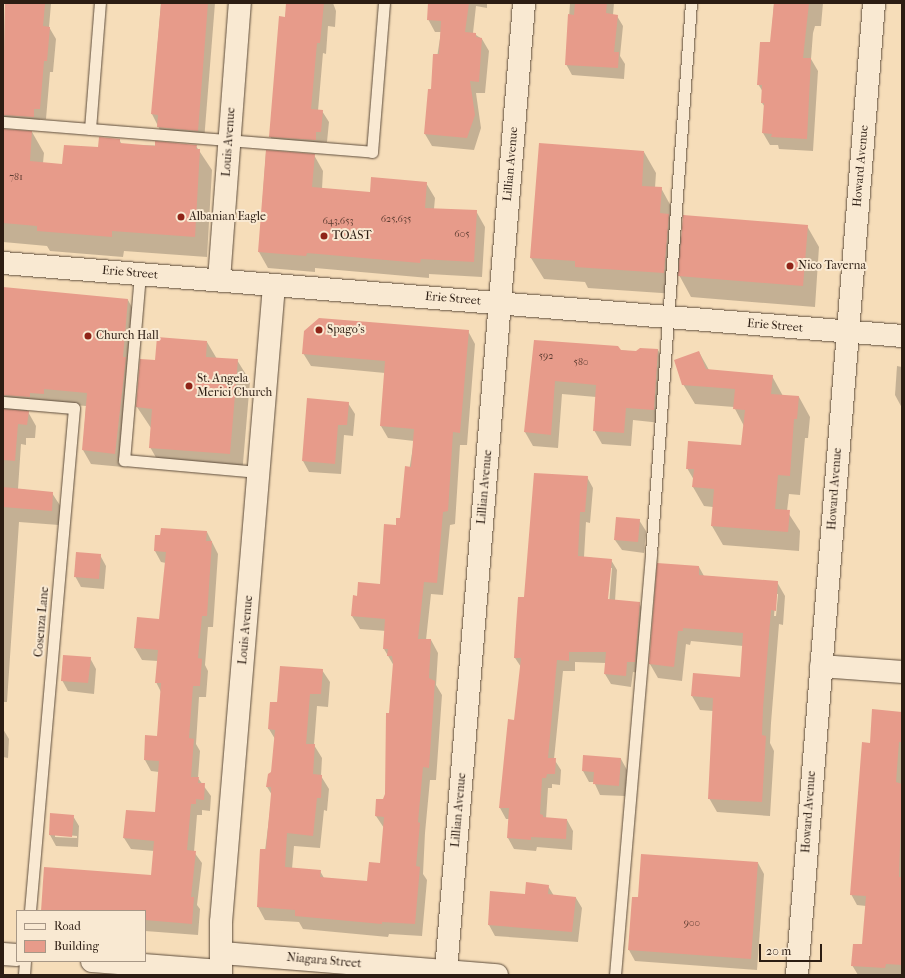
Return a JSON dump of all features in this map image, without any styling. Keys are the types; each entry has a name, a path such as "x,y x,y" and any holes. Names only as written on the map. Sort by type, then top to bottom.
{"street":[{"name":"Louis Avenue","path":"219,280 240,3"},
{"name":"Lillian Avenue","path":"446,971 524,3"},
{"name":"Howard Avenue","path":"797,975 874,3"},
{"name":"Erie Street","path":"3,263 902,336"},
{"name":"Louis Avenue","path":"221,966 221,922 274,285"},
{"path":"821,666 902,672"},
{"path":"3,954 16,955"},
{"name":"Niagara Street","path":"118,962 422,972 446,971 497,975"}],"lane":[{"path":"90,129 100,3"},
{"path":"3,122 372,152 384,3"},
{"path":"615,975 651,553 691,3"},
{"path":"140,274 124,460 258,472"},
{"name":"Cosenza Lane","path":"3,402 74,408 30,910"},
{"path":"24,975 25,962"}],"building":[{"path":"5,3 45,4 43,26 50,27 47,61 44,61 40,109 34,109 34,117 3,115"},
{"path":"161,3 208,3 198,131 157,127 158,115 151,114"},
{"path":"286,3 324,3 320,43 317,43 311,109 323,110 321,132 316,132 316,140 269,137 279,16 285,17"},
{"path":"428,3 469,3 465,32 476,33 476,37 482,38 479,82 470,81 475,115 467,138 424,134 428,89 431,89 433,54 439,54 441,21 427,20"},
{"path":"575,3 607,3 606,13 618,15 614,52 619,52 618,68 565,65 568,14 574,15"},
{"path":"774,3 809,3 803,58 811,58 807,139 771,137 772,134 762,133 764,103 761,103 762,85 757,85 760,42 770,42"},
{"path":"3,129 32,131 30,161 62,164 64,145 98,147 99,137 120,139 120,143 155,146 155,141 197,145 196,149 200,149 195,237 112,231 112,237 37,231 37,226 3,223"},
{"path":"539,143 644,151 642,186 662,187 660,213 669,214 664,273 575,267 575,261 530,258"},
{"path":"266,150 315,154 312,187 370,192 371,177 427,182 425,208 477,210 474,262 421,259 420,263 307,253 306,256 258,252"},
{"path":"683,215 808,225 803,286 678,276"},
{"name":"Church Hall","path":"3,287 128,299 123,357 126,357 115,454 82,450 87,393 44,389 44,394 30,393 30,397 3,395"},
{"path":"319,318 469,330 460,433 453,432 448,511 443,512 437,583 424,582 418,639 431,639 429,678 435,681 429,768 423,767 418,822 420,823 416,866 420,867 415,924 382,922 382,924 295,916 295,910 257,907 260,849 266,849 271,794 271,787 266,787 268,774 271,772 275,730 268,729 270,702 277,702 280,666 323,669 321,694 310,694 306,744 315,744 313,774 322,775 321,798 317,798 313,836 287,833 285,867 321,870 320,877 367,881 369,862 380,863 384,817 375,816 376,799 383,799 385,794 386,713 389,713 393,663 392,656 387,656 388,649 383,649 385,619 351,616 353,595 357,596 358,582 380,584 384,524 396,525 396,518 400,518 405,466 411,467 414,429 380,426 385,361 302,354 304,331"},
{"name":"St. Angela Merici Church","path":"157,337 207,341 206,357 238,359 230,454 149,448 152,409 136,407 140,359 155,360"},
{"path":"534,340 618,346 621,350 636,351 640,348 658,349 654,410 626,408 624,433 593,431 596,385 555,381 551,435 524,432"},
{"path":"699,351 706,369 773,375 771,394 799,396 797,419 794,419 790,476 778,475 775,509 790,510 788,532 711,526 714,489 692,487 694,469 686,469 688,441 741,445 745,410 733,409 735,389 682,385 674,360"},
{"path":"307,398 349,402 347,425 338,425 335,464 302,461"},
{"path":"3,409 29,411 27,425 18,424 15,461 3,460"},
{"path":"534,473 588,476 585,512 580,512 578,556 612,559 608,599 640,602 635,662 627,662 626,676 604,674 606,652 569,652 569,661 557,660 548,758 556,758 555,774 547,774 546,778 542,778 540,814 543,815 543,817 567,819 566,839 531,837 531,840 507,838 509,808 499,808 508,719 514,720 521,658 514,658 518,597 524,597"},
{"path":"3,487 53,492 52,511 3,507"},
{"path":"616,517 640,519 638,542 614,540"},
{"path":"161,528 207,531 206,541 212,541 207,616 202,616 198,658 202,659 200,686 193,686 189,738 194,739 191,777 199,777 198,783 205,783 204,800 196,799 196,804 191,804 187,850 196,851 191,897 194,897 192,924 146,920 146,910 41,910 44,867 151,875 154,841 123,838 126,810 155,812 159,761 144,760 145,735 157,736 161,683 155,683 158,650 134,648 137,617 159,619 166,552 154,551 155,535 160,535"},
{"path":"76,552 101,554 99,579 74,577"},
{"path":"657,563 699,566 699,575 778,581 776,611 771,610 763,708 762,735 766,736 762,802 708,799 713,698 691,696 693,673 740,677 743,633 683,628 683,631 678,631 674,667 649,664"},
{"path":"63,655 91,657 88,683 61,681"},
{"path":"872,709 902,712 902,742 899,742 896,782 902,784 899,877 902,877 902,965 886,964 885,968 851,966 853,944 862,944 866,896 850,895 862,742 870,743"},
{"path":"583,755 621,758 619,786 593,784 594,772 582,771"},
{"path":"50,813 74,815 72,837 49,835"},
{"path":"641,854 758,862 751,959 628,950 632,897 638,897"},
{"path":"526,882 549,885 548,894 576,897 572,932 488,925 490,891 525,894"}],"place":[{"name":"Albanian Eagle","path":"181,217"},
{"name":"TOAST","path":"324,236"},
{"name":"Nico Taverna","path":"790,266"},
{"name":"Spago's","path":"319,330"},
{"name":"Church Hall","path":"88,336"},
{"name":"St. Angela Merici Church","path":"189,386"}]}
